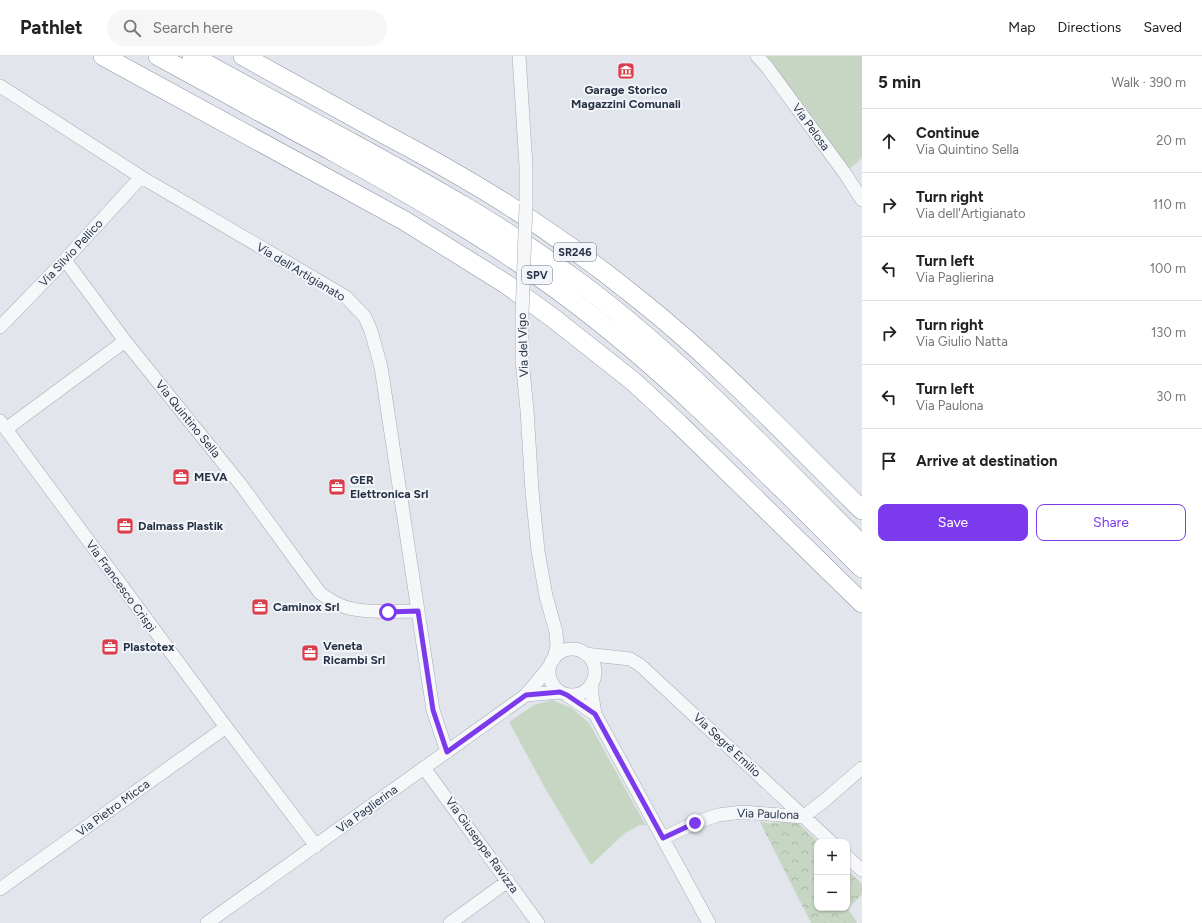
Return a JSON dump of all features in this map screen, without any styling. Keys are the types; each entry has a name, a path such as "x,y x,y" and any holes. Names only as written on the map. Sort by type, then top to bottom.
{"highway":[{"path":"103,56 404,221 506,284 559,323 634,382 685,429 862,603"},
{"name":"SPV","path":"158,56 426,203 495,246 556,289 621,339 659,371 862,568"},
{"name":"SPV","path":"192,56 442,192 498,226 573,278 634,326 676,363 862,545"},
{"name":"SR246","path":"243,56 487,192 545,230 594,265 642,302 688,342 862,510"}],"street":[{"name":"Via del Vigo","path":"519,56 526,166 522,360 538,552 546,596 556,632 557,645 552,662"},
{"name":"Via Pelosa","path":"757,56 767,67 846,174 862,200"},
{"name":"Via dell'Artigianato","path":"0,86 141,177 346,297 365,317 371,331 380,367 433,710 447,752"},
{"name":"Via Silvio Pellico","path":"0,327 65,260 141,177"},
{"name":"Via Quintino Sella","path":"65,260 125,341 241,485 320,592 331,600 353,610 388,612 418,611"},
{"path":"3,425 125,341"},
{"name":"Via Francesco Crispi","path":"3,425 226,727 316,846"},
{"path":"556,632 570,645 584,653 593,663 595,670 592,684 592,695 595,714 709,923"},
{"path":"584,653 574,650 567,650 559,653 552,662 549,674 555,687 595,714"},
{"name":"Via Segrè Emilio","path":"584,653 630,659 640,665 828,839"},
{"path":"595,670 618,657"},
{"name":"Via Paglierina","path":"207,923 526,695 552,662"},
{"path":"526,695 564,693 574,695 587,690 592,684"},
{"name":"Via Pietro Micca","path":"0,889 226,727"},
{"name":"Via Giuseppe Ravizza","path":"424,768 538,923"},
{"name":"Via Paulona","path":"663,838 695,823 718,815 743,812 803,816 825,800 862,768"},
{"path":"850,860 862,870"},
{"path":"450,923 508,881"}],"green space":[{"path":"762,56 862,56 862,158 848,170"},
{"path":"552,700 572,708 589,723 646,826 640,825 625,833 591,865 545,788 509,722 534,705"},
{"path":"796,821 815,839 814,911 849,911 857,923 811,923 760,822 772,823"},
{"path":"850,873 862,884 862,894 850,907"}],"place":[{"name":"Garage Storico Magazzini Comunali","path":"626,71"},
{"name":"MEVA","path":"181,477"},
{"name":"GER Elettronica Srl","path":"337,487"},
{"name":"Dalmass Plastik","path":"125,526"},
{"name":"Caminox Srl","path":"260,607"},
{"name":"Plastotex","path":"110,647"},
{"name":"Veneta Ricambi Srl","path":"310,653"}],"route":[{"path":"388,612 418,611 433,710 447,752 526,695 560,692 595,714 663,838 695,823"}]}
